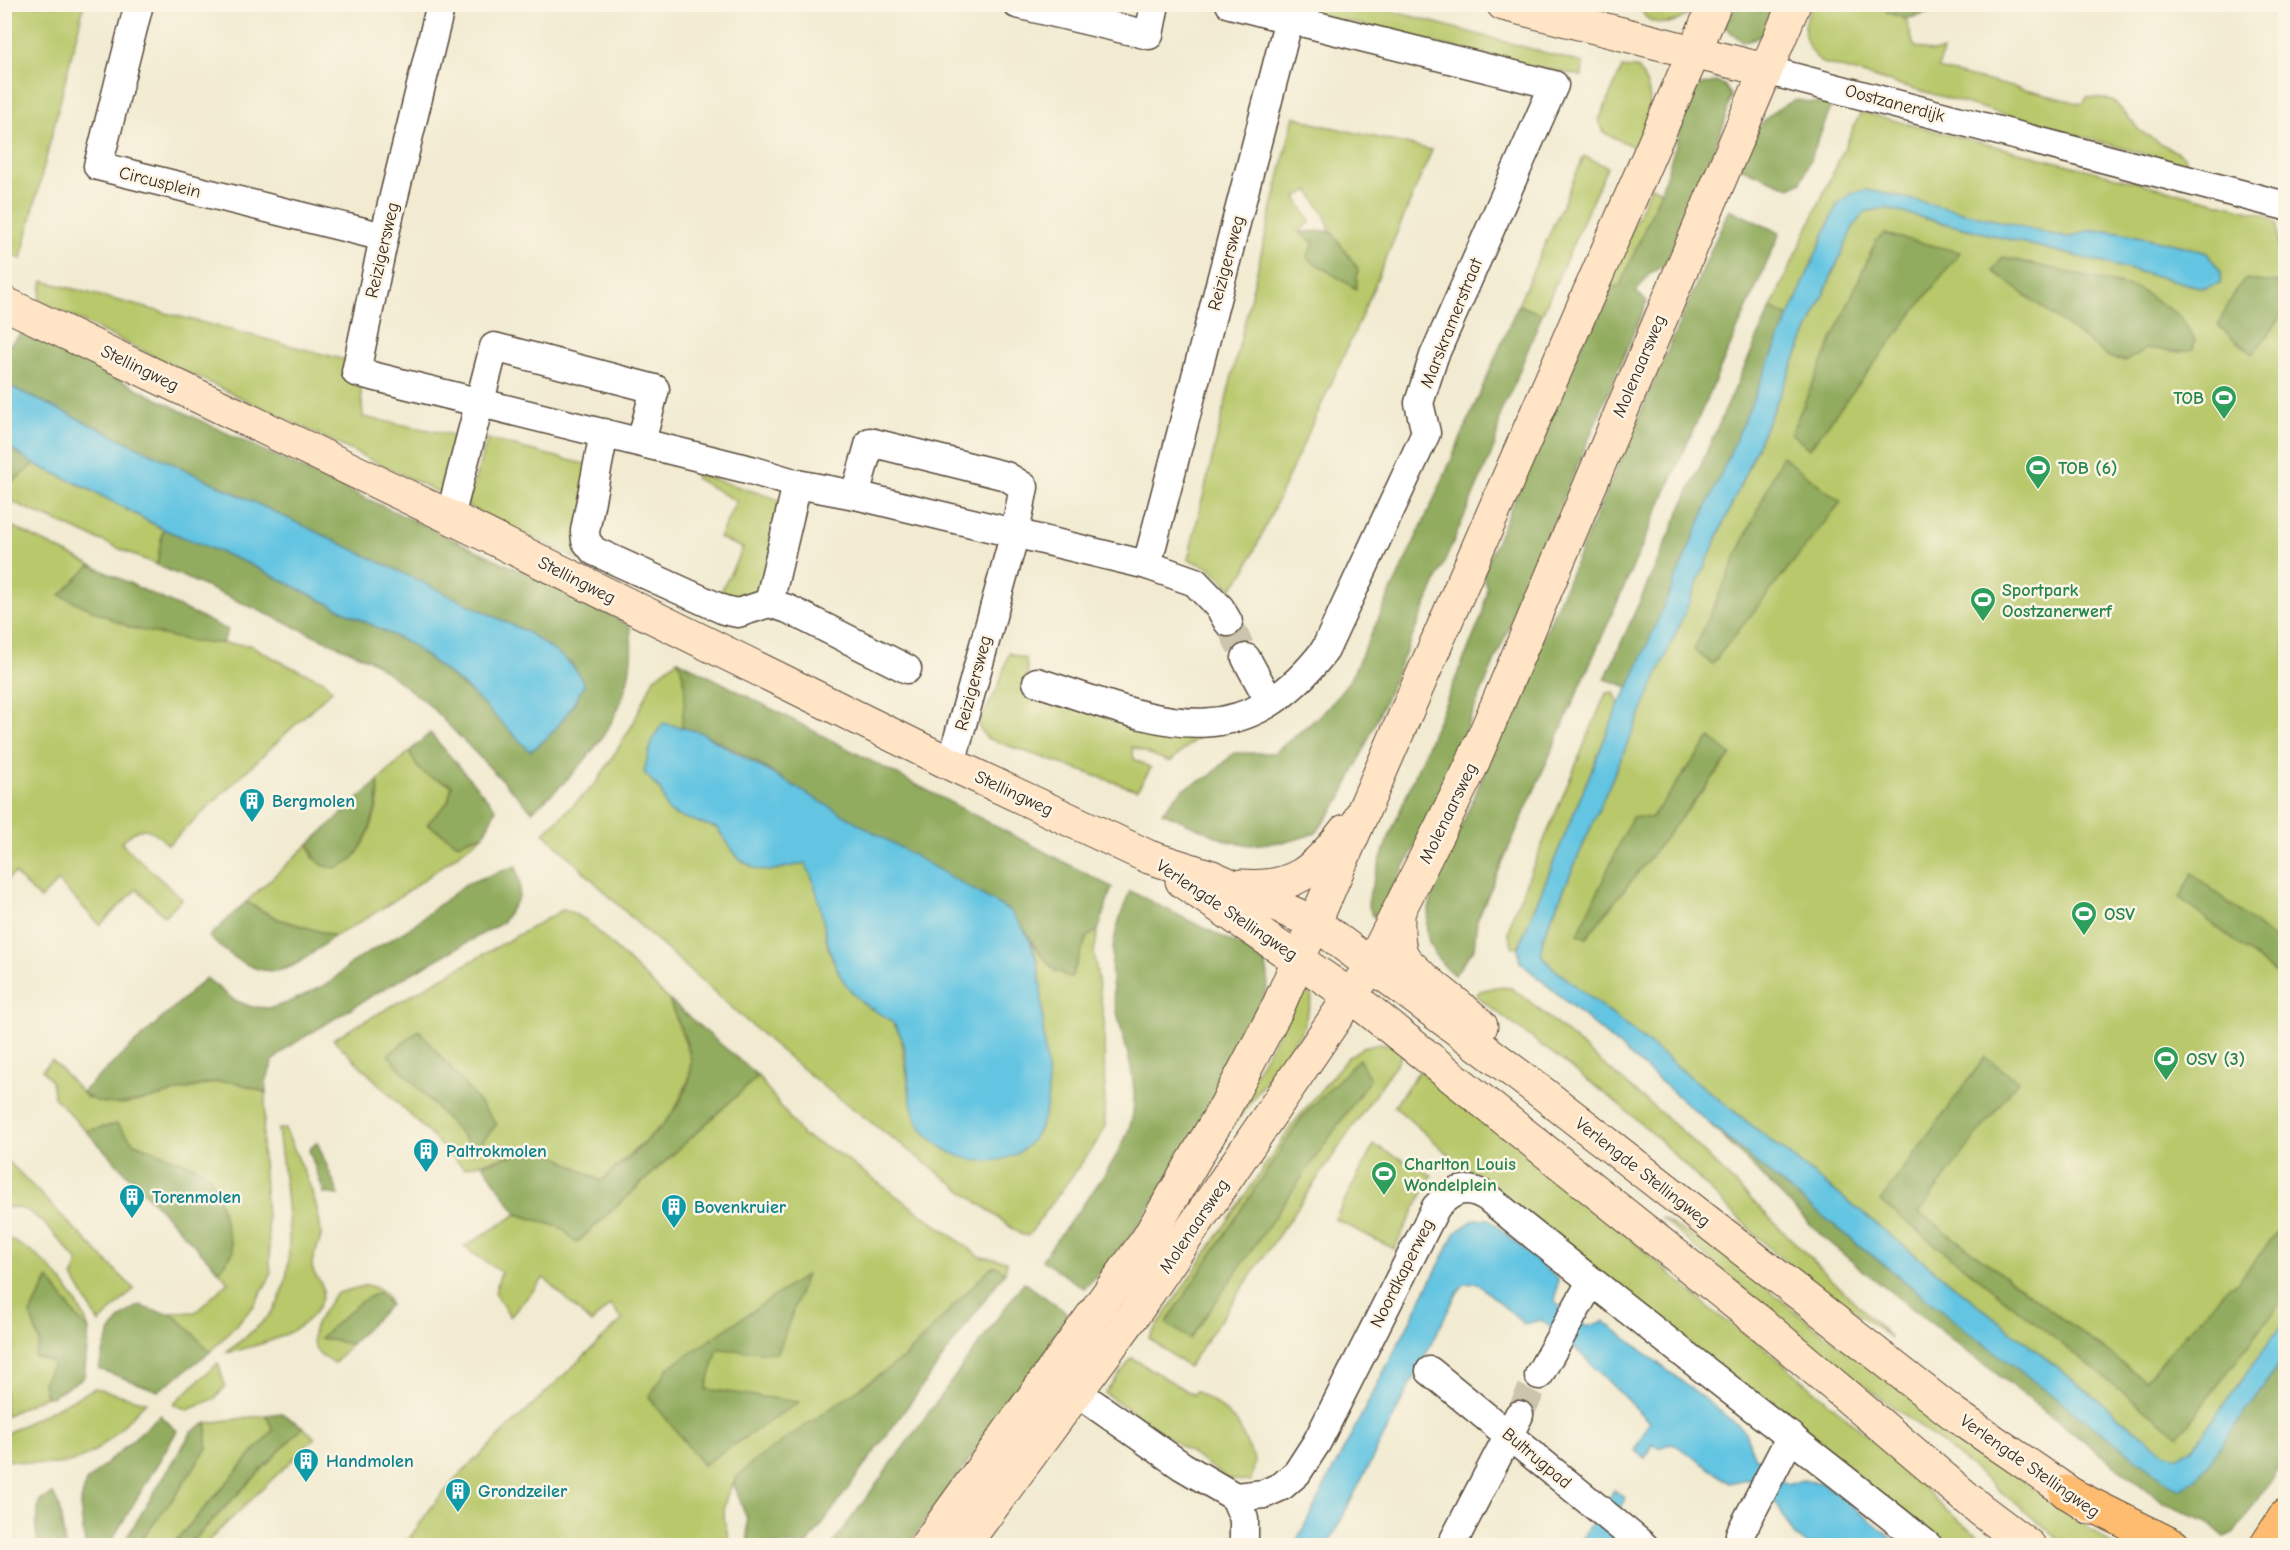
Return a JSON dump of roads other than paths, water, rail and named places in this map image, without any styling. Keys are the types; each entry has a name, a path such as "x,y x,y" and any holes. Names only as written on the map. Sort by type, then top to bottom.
{"highway":[{"path":"2066,1492 2174,1545"},
{"path":"2244,1545 2276,1531"}],"main road":[{"name":"Oostzanerdijk","path":"1503,4 1765,69"},
{"name":"Molenaarsweg","path":"1088,1351 1109,1293 1179,1188 1224,1109 1276,1009 1715,4"},
{"name":"Molenaarsweg","path":"963,1545 1064,1384 1088,1351 1134,1314 1371,966 1470,769 1794,4"},
{"name":"Stellingweg","path":"4,303 450,516 951,764 1149,857"},
{"path":"1230,885 1267,888 1289,882 1309,872 1324,858 1367,804"},
{"name":"Verlengde Stellingweg","path":"1149,857 1230,885 1315,923 1541,1092 1954,1414 2147,1545"},
{"name":"Verlengde Stellingweg","path":"1149,857 1299,958 1351,996 1763,1325 1981,1510 2029,1545"},
{"path":"1398,915 1398,942 1402,955 1410,966 1466,1009 1541,1092"},
{"name":"Molenaarsweg","path":"926,1545 1064,1384"}],"street":[{"name":"Circusplein","path":"139,4 98,166 384,237"},
{"name":"Reizigersweg","path":"441,4 384,237 356,372 641,442 797,484 855,495 1147,565 1195,582 1220,608 1228,622"},
{"path":"1017,4 1149,34 1155,4"},
{"path":"1230,4 1289,19"},
{"name":"Reizigersweg","path":"1147,565 1289,19"},
{"name":"Marskramerstraat","path":"1037,682 1153,719 1187,724 1226,722 1270,702 1306,675 1325,650 1426,432 1419,403 1434,356 1554,86 1289,19"},
{"name":"Oostzanerdijk","path":"1765,69 2286,206"},
{"path":"450,516 494,347 655,389 641,442"},
{"path":"604,433 585,531 586,541 594,551 724,610 738,613 769,603 788,609 907,669"},
{"path":"855,495 870,442 1006,476 1024,488 1015,533"},
{"path":"769,603 797,484"},
{"name":"Reizigersweg","path":"951,764 1015,533"},
{"path":"1246,658 1270,702"},
{"name":"Noordkaperweg","path":"1235,1497 1264,1494 1282,1486 1297,1473 1317,1442 1436,1207 1454,1191 1466,1189 1487,1197 1585,1292 1791,1436 1928,1545"},
{"path":"1539,1374 1585,1292"},
{"name":"Bultrugpad","path":"1430,1371 1514,1425 1607,1516 1644,1545"},
{"path":"1064,1384 1182,1466 1235,1497 1244,1519 1244,1545"},
{"path":"1451,1545 1514,1425"},
{"path":"1740,1534 1791,1436"}],"water":[{"path":"1865,190 2067,238 2091,230 2119,232 2183,246 2207,253 2221,272 2220,283 2204,288 1884,208 1864,212 1852,229 1543,937 1541,954 1552,967 2165,1453 2178,1456 2191,1450 2285,1320 2285,1356 2197,1479 2181,1489 2170,1484 1975,1337 1767,1172 1520,962 1518,948 1619,704 1629,687 1837,205 1851,193"},
{"path":"5,384 529,633 568,662 584,685 568,713 547,738 530,751 467,688 410,644 247,563 163,529 87,488 34,464 5,444"},
{"path":"663,723 700,732 1010,911 1022,926 1036,957 1048,1079 1045,1113 1040,1126 1025,1148 1001,1160 968,1159 943,1148 923,1130 912,1108 906,1056 900,1034 888,1018 860,1000 840,975 828,945 816,889 805,863 770,871 756,869 739,859 717,828 675,815 667,809 661,791 644,772 652,740"},
{"path":"1475,1219 1489,1219 1558,1279 1555,1302 1587,1327 1604,1321 1744,1430 1754,1456 1787,1485 1802,1480 1823,1483 1901,1545 1807,1545 1794,1535 1777,1505 1746,1479 1730,1483 1673,1443 1659,1448 1652,1444 1645,1458 1635,1450 1649,1422 1570,1343 1541,1320 1524,1324 1477,1283 1464,1284 1456,1295 1328,1545 1294,1546 1456,1232"},
{"path":"1614,1490 1625,1498 1611,1527 1620,1532 1613,1545 1579,1546 1593,1518 1597,1519"}],"tunnel":[{"path":"1228,622 1246,658"},
{"path":"1519,1415 1539,1375"}],"place":[{"name":"TOB","path":"2224,421"},
{"name":"TOB (6)","path":"2038,491"},
{"name":"Sportpark Oostzanerwerf","path":"1983,623"},
{"name":"Bergmolen","path":"252,824"},
{"name":"OSV","path":"2084,937"},
{"name":"OSV (3)","path":"2166,1082"},
{"name":"Paltrokmolen","path":"426,1174"},
{"name":"Charlton Louis Wondelplein","path":"1384,1197"},
{"name":"Torenmolen","path":"132,1220"},
{"name":"Bovenkruier","path":"674,1230"},
{"name":"Handmolen","path":"306,1484"},
{"name":"Grondzeiler","path":"458,1514"}]}
